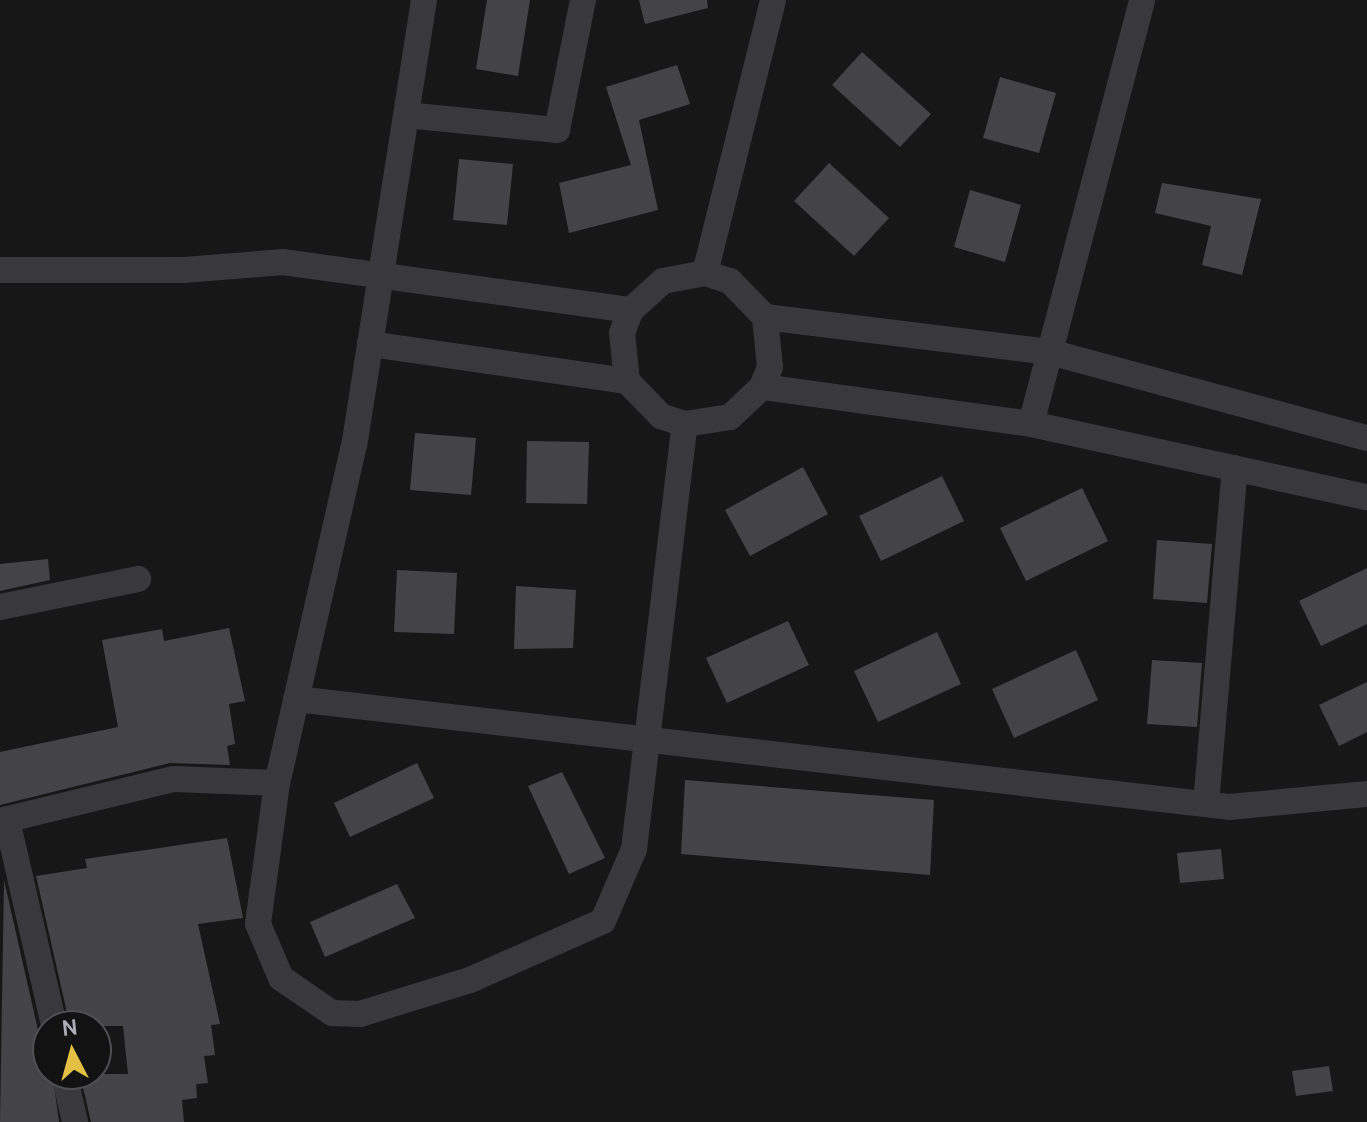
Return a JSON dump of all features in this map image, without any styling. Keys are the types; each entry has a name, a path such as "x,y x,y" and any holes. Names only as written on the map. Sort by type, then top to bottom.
{"street":[{"path":"424,0 370,344 277,783 258,924 265,951 281,978 346,1017 470,980 603,921 634,849 685,424"},
{"path":"406,115 557,130 583,0"},
{"path":"705,273 773,0"},
{"path":"1031,424 1142,0"},
{"path":"0,270 283,262 382,272 631,310"},
{"path":"370,344 627,381 661,416 685,424 730,417 762,387 772,341 765,317 730,281 705,273 663,281 631,310 622,333 627,381"},
{"path":"765,317 1050,352 1367,438"},
{"path":"762,387 1031,424 1367,497"},
{"path":"1206,804 1235,468"},
{"path":"0,607 138,579"},
{"path":"296,699 1206,804 1367,794"},
{"path":"50,1010 4,821 174,779 277,783"},
{"path":"68,1090 75,1122"}],"building":[{"path":"487,0 530,0 518,76 476,69"},
{"path":"639,0 707,0 708,8 645,24"},
{"path":"862,52 931,114 900,147 832,85"},
{"path":"677,65 690,104 639,120 658,210 569,233 559,183 631,165 606,87"},
{"path":"1000,77 1056,93 1039,153 983,138"},
{"path":"459,159 513,164 507,225 453,220"},
{"path":"829,163 889,218 854,256 794,201"},
{"path":"1162,183 1261,199 1242,275 1202,265 1211,226 1155,213"},
{"path":"970,190 1021,205 1005,262 954,247"},
{"path":"415,433 476,438 471,495 410,490"},
{"path":"527,441 589,442 587,504 526,503"},
{"path":"803,467 828,514 750,556 725,510"},
{"path":"942,476 964,521 881,561 859,516"},
{"path":"1082,488 1108,541 1026,581 1000,528"},
{"path":"1157,540 1212,544 1207,603 1153,599"},
{"path":"48,559 50,580 0,591 0,564"},
{"path":"1367,568 1367,624 1321,646 1299,601"},
{"path":"397,570 457,573 454,634 394,632"},
{"path":"516,586 576,590 573,648 514,649"},
{"path":"788,621 809,665 727,703 706,658"},
{"path":"229,628 245,701 229,704 235,744 227,746 230,765 170,763 0,805 0,752 118,727 102,640 162,629 164,641"},
{"path":"937,632 961,684 878,722 854,671"},
{"path":"1076,650 1098,700 1014,738 992,689"},
{"path":"1152,660 1202,663 1197,727 1147,724"},
{"path":"1367,682 1367,732 1339,746 1319,705"},
{"path":"417,763 434,798 350,837 334,803"},
{"path":"562,772 605,858 569,874 528,786"},
{"path":"685,780 934,800 930,875 681,854"},
{"path":"227,838 243,918 198,924 220,1024 211,1025 215,1055 204,1056 208,1083 196,1084 197,1098 182,1100 184,1122 91,1122 84,1090 112,1090 112,1074 128,1074 123,1026 112,1026 112,1010 66,1010 36,876 87,868 85,859"},
{"path":"1221,849 1224,879 1180,883 1177,853"},
{"path":"4,880 33,1010 32,1090 55,1090 59,1122 0,1122"},
{"path":"397,884 415,918 325,957 310,922"},
{"path":"1329,1066 1333,1091 1296,1096 1292,1071"}]}
